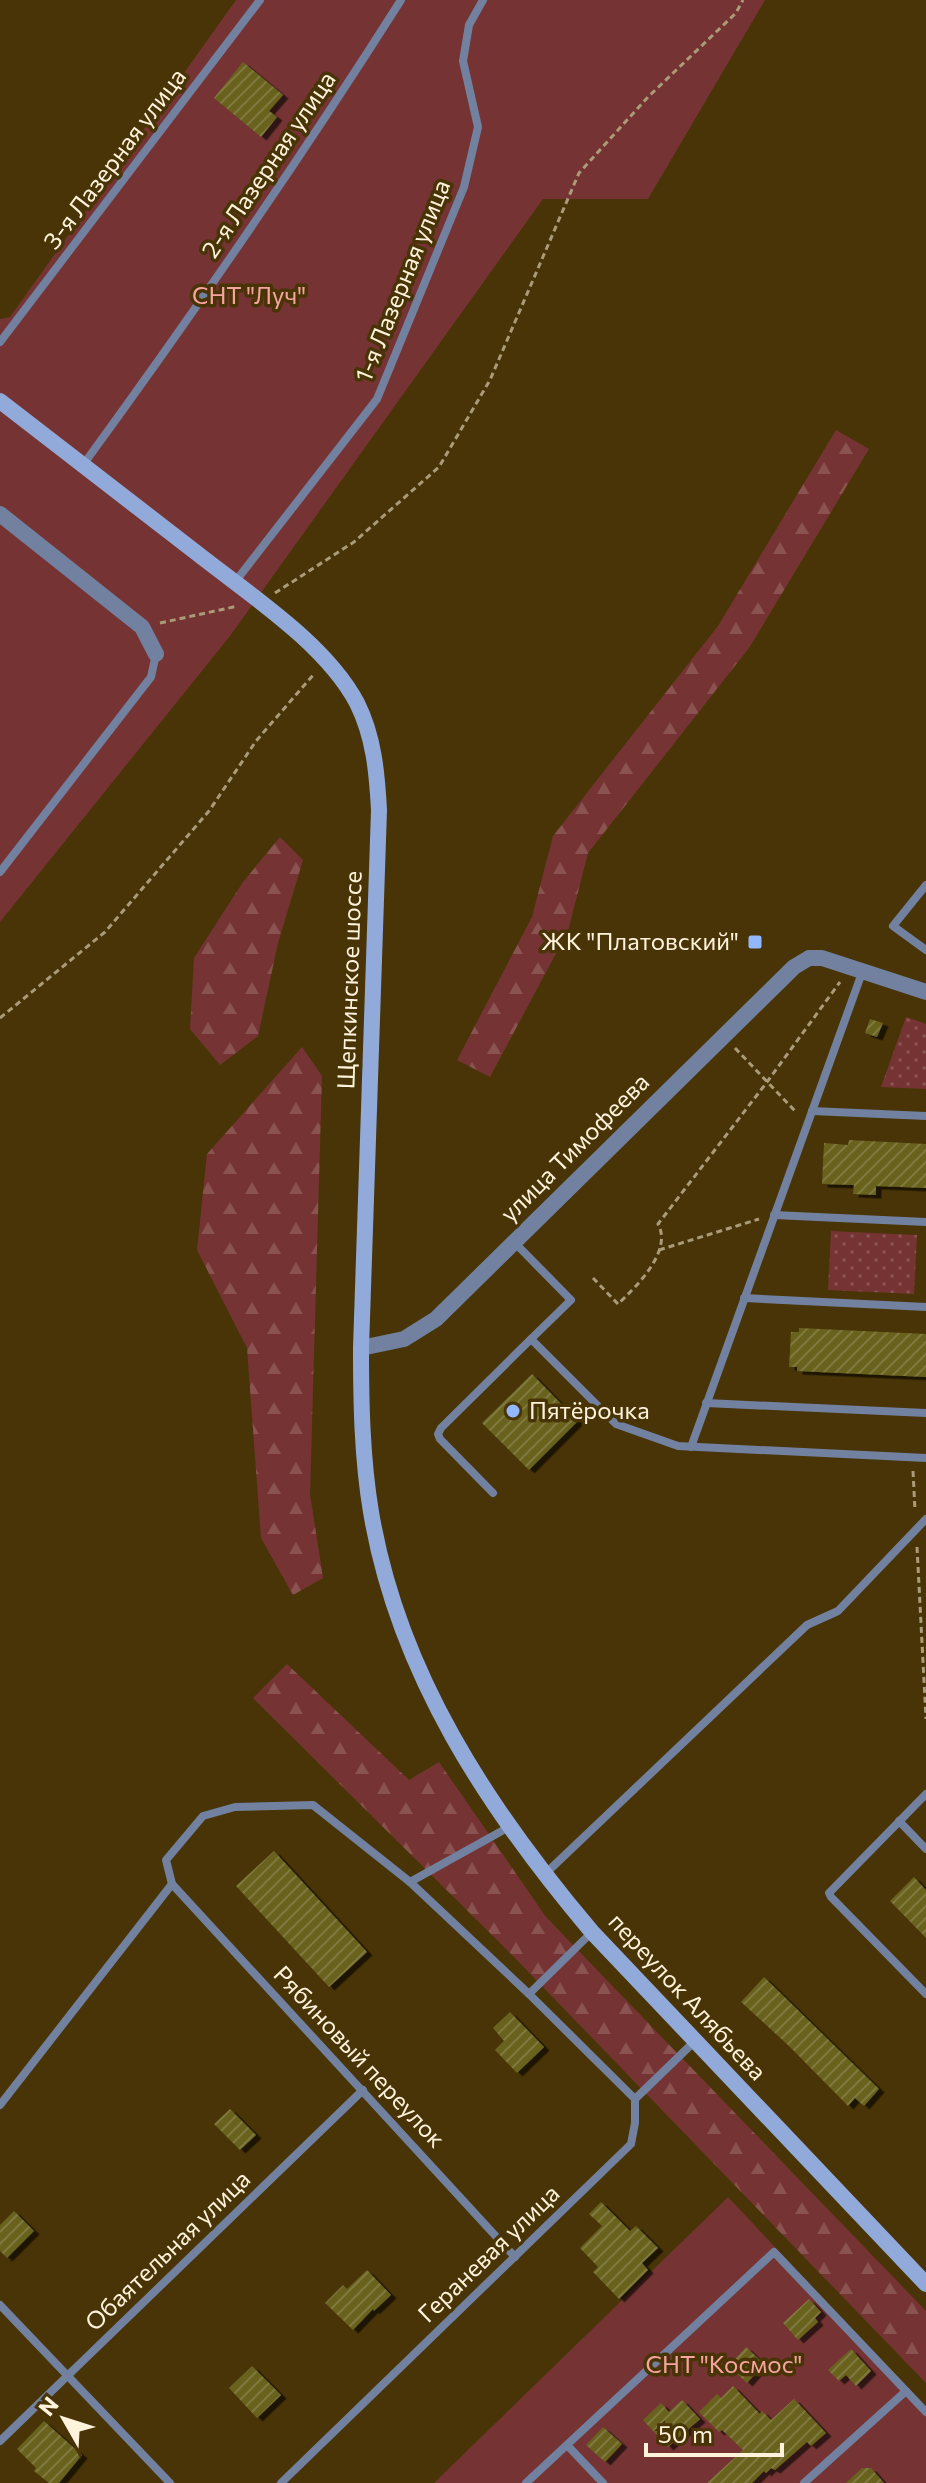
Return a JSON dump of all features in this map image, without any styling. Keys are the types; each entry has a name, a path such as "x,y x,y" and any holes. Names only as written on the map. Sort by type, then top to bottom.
{"main road":[{"name":"Щепкинское шоссе","path":"0,401 260,602 313,647 343,680 366,724 375,762 379,810 361,1418 371,1512 381,1559 414,1662 442,1719"},
{"name":"переулок Алябьева","path":"442,1719 509,1827 592,1932 926,2284"}],"street":[{"path":"0,514 142,627 156,654"},
{"name":"улица Тимофеева","path":"361,1348 391,1343 418,1332 436,1319 779,979 809,958 822,958 857,968"},
{"path":"857,968 926,992"}],"lane":[{"name":"3-я Лазерная улица","path":"0,342 260,0"},
{"name":"2-я Лазерная улица","path":"83,466 184,327 319,130 401,0"},
{"name":"1-я Лазерная улица","path":"235,583 377,399 464,187 478,127 463,61 469,25 483,0"},
{"path":"0,872 151,677 156,654"},
{"path":"926,885 893,926 926,950"},
{"path":"691,1447 812,1111 857,968"},
{"path":"812,1111 926,1116"},
{"path":"774,1215 926,1222"},
{"path":"493,1493 438,1434 571,1300 514,1242"},
{"path":"744,1298 926,1307"},
{"path":"531,1339 616,1424 678,1446 926,1458"},
{"path":"706,1403 926,1413"},
{"path":"545,1874 807,1625 838,1611 926,1519"},
{"path":"926,1794 829,1893 926,1994"},
{"path":"0,2105 172,1884 166,1860 203,1816 235,1807 313,1805 410,1882 635,2099 695,2041"},
{"path":"899,1821 926,1849"},
{"path":"410,1882 509,1827"},
{"name":"Рябиновый переулок","path":"172,1884 515,2257"},
{"path":"529,1994 592,1932"},
{"name":"Обаятельная улица","path":"0,2441 363,2090"},
{"name":"Гераневая улица","path":"281,2483 631,2144 635,2099"},
{"path":"526,2483 774,2252 926,2412"},
{"path":"0,2305 170,2483"},
{"path":"804,2483 906,2391"},
{"path":"567,2445 603,2483"}],"path":[{"path":"142,627 260,602 354,542 439,467 490,380 579,173 648,97 736,13 743,0"},
{"path":"0,1018 105,932 209,811 256,741 326,661"},
{"path":"593,1278 618,1304 647,1274 658,1250 661,1230 658,1224 857,968"},
{"path":"723,1035 807,1124"},
{"path":"658,1250 774,1215"},
{"path":"913,1457 926,1719"}],"green space":[{"name":"СНТ \"Луч\"","path":"236,0 765,0 648,199 543,199 230,636 0,922 0,319 10,317"},
{"path":"836,430 869,449 749,648 588,853 568,931 490,1077 457,1060 532,917 553,836 718,626"},
{"path":"280,837 303,860 278,943 258,1036 220,1065 190,1029 194,958 243,882"},
{"path":"906,1017 926,1024 926,1089 881,1087"},
{"path":"302,1047 322,1076 310,1494 323,1578 293,1595 261,1538 247,1348 197,1250 207,1154"},
{"path":"831,1231 917,1235 914,1294 828,1290"},
{"path":"287,1664 409,1780 439,1762 546,1917 926,2311 926,2383 512,1955 253,1698"},
{"name":"СНТ \"Космос\"","path":"728,2197 926,2408 926,2483 434,2483"}],"building":[{"path":"243,62 283,95 269,111 277,117 261,137 214,98"},
{"path":"870,1019 883,1023 877,1037 865,1033"},
{"path":"849,1140 926,1144 926,1188 876,1186 876,1195 853,1194 854,1185 822,1184 824,1143 848,1145"},
{"path":"799,1328 926,1334 926,1377 797,1371 797,1367 789,1367 791,1332 799,1332"},
{"path":"532,1374 578,1421 529,1470 482,1423"},
{"path":"274,1851 367,1952 329,1987 236,1886"},
{"path":"914,1877 926,1890 926,1938 890,1901"},
{"path":"764,1977 879,2089 864,2106 855,2098 848,2106 741,2002"},
{"path":"510,2012 544,2047 517,2073 495,2050 504,2041 493,2028"},
{"path":"230,2109 256,2135 240,2150 214,2124"},
{"path":"601,2202 630,2231 636,2226 658,2248 642,2263 648,2270 619,2299 593,2272 598,2267 580,2248 602,2226 589,2214"},
{"path":"14,2211 34,2231 7,2258 0,2251 0,2225"},
{"path":"367,2270 391,2295 353,2330 325,2303 343,2285 347,2289"},
{"path":"809,2299 821,2312 815,2318 818,2322 798,2340 783,2323"},
{"path":"746,2347 764,2364 747,2383 729,2366"},
{"path":"851,2349 871,2371 856,2386 846,2375 839,2381 828,2370"},
{"path":"252,2366 281,2395 257,2418 229,2388"},
{"path":"733,2386 760,2414 762,2411 771,2420 794,2399 826,2433 811,2446 807,2442 775,2470 764,2471 752,2483 707,2483 743,2450 699,2412 717,2394 721,2398"},
{"path":"682,2400 700,2419 668,2447 643,2420 661,2403 669,2412"},
{"path":"44,2421 82,2455 59,2483 49,2483 34,2471 36,2468 17,2449"},
{"path":"603,2427 622,2444 605,2462 586,2445"},
{"path":"862,2468 871,2468 884,2483 846,2483"}],"place":[{"name":"ЖК \"Платовский\"","path":"755,942"},
{"name":"Пятёрочка","path":"513,1411"}]}
